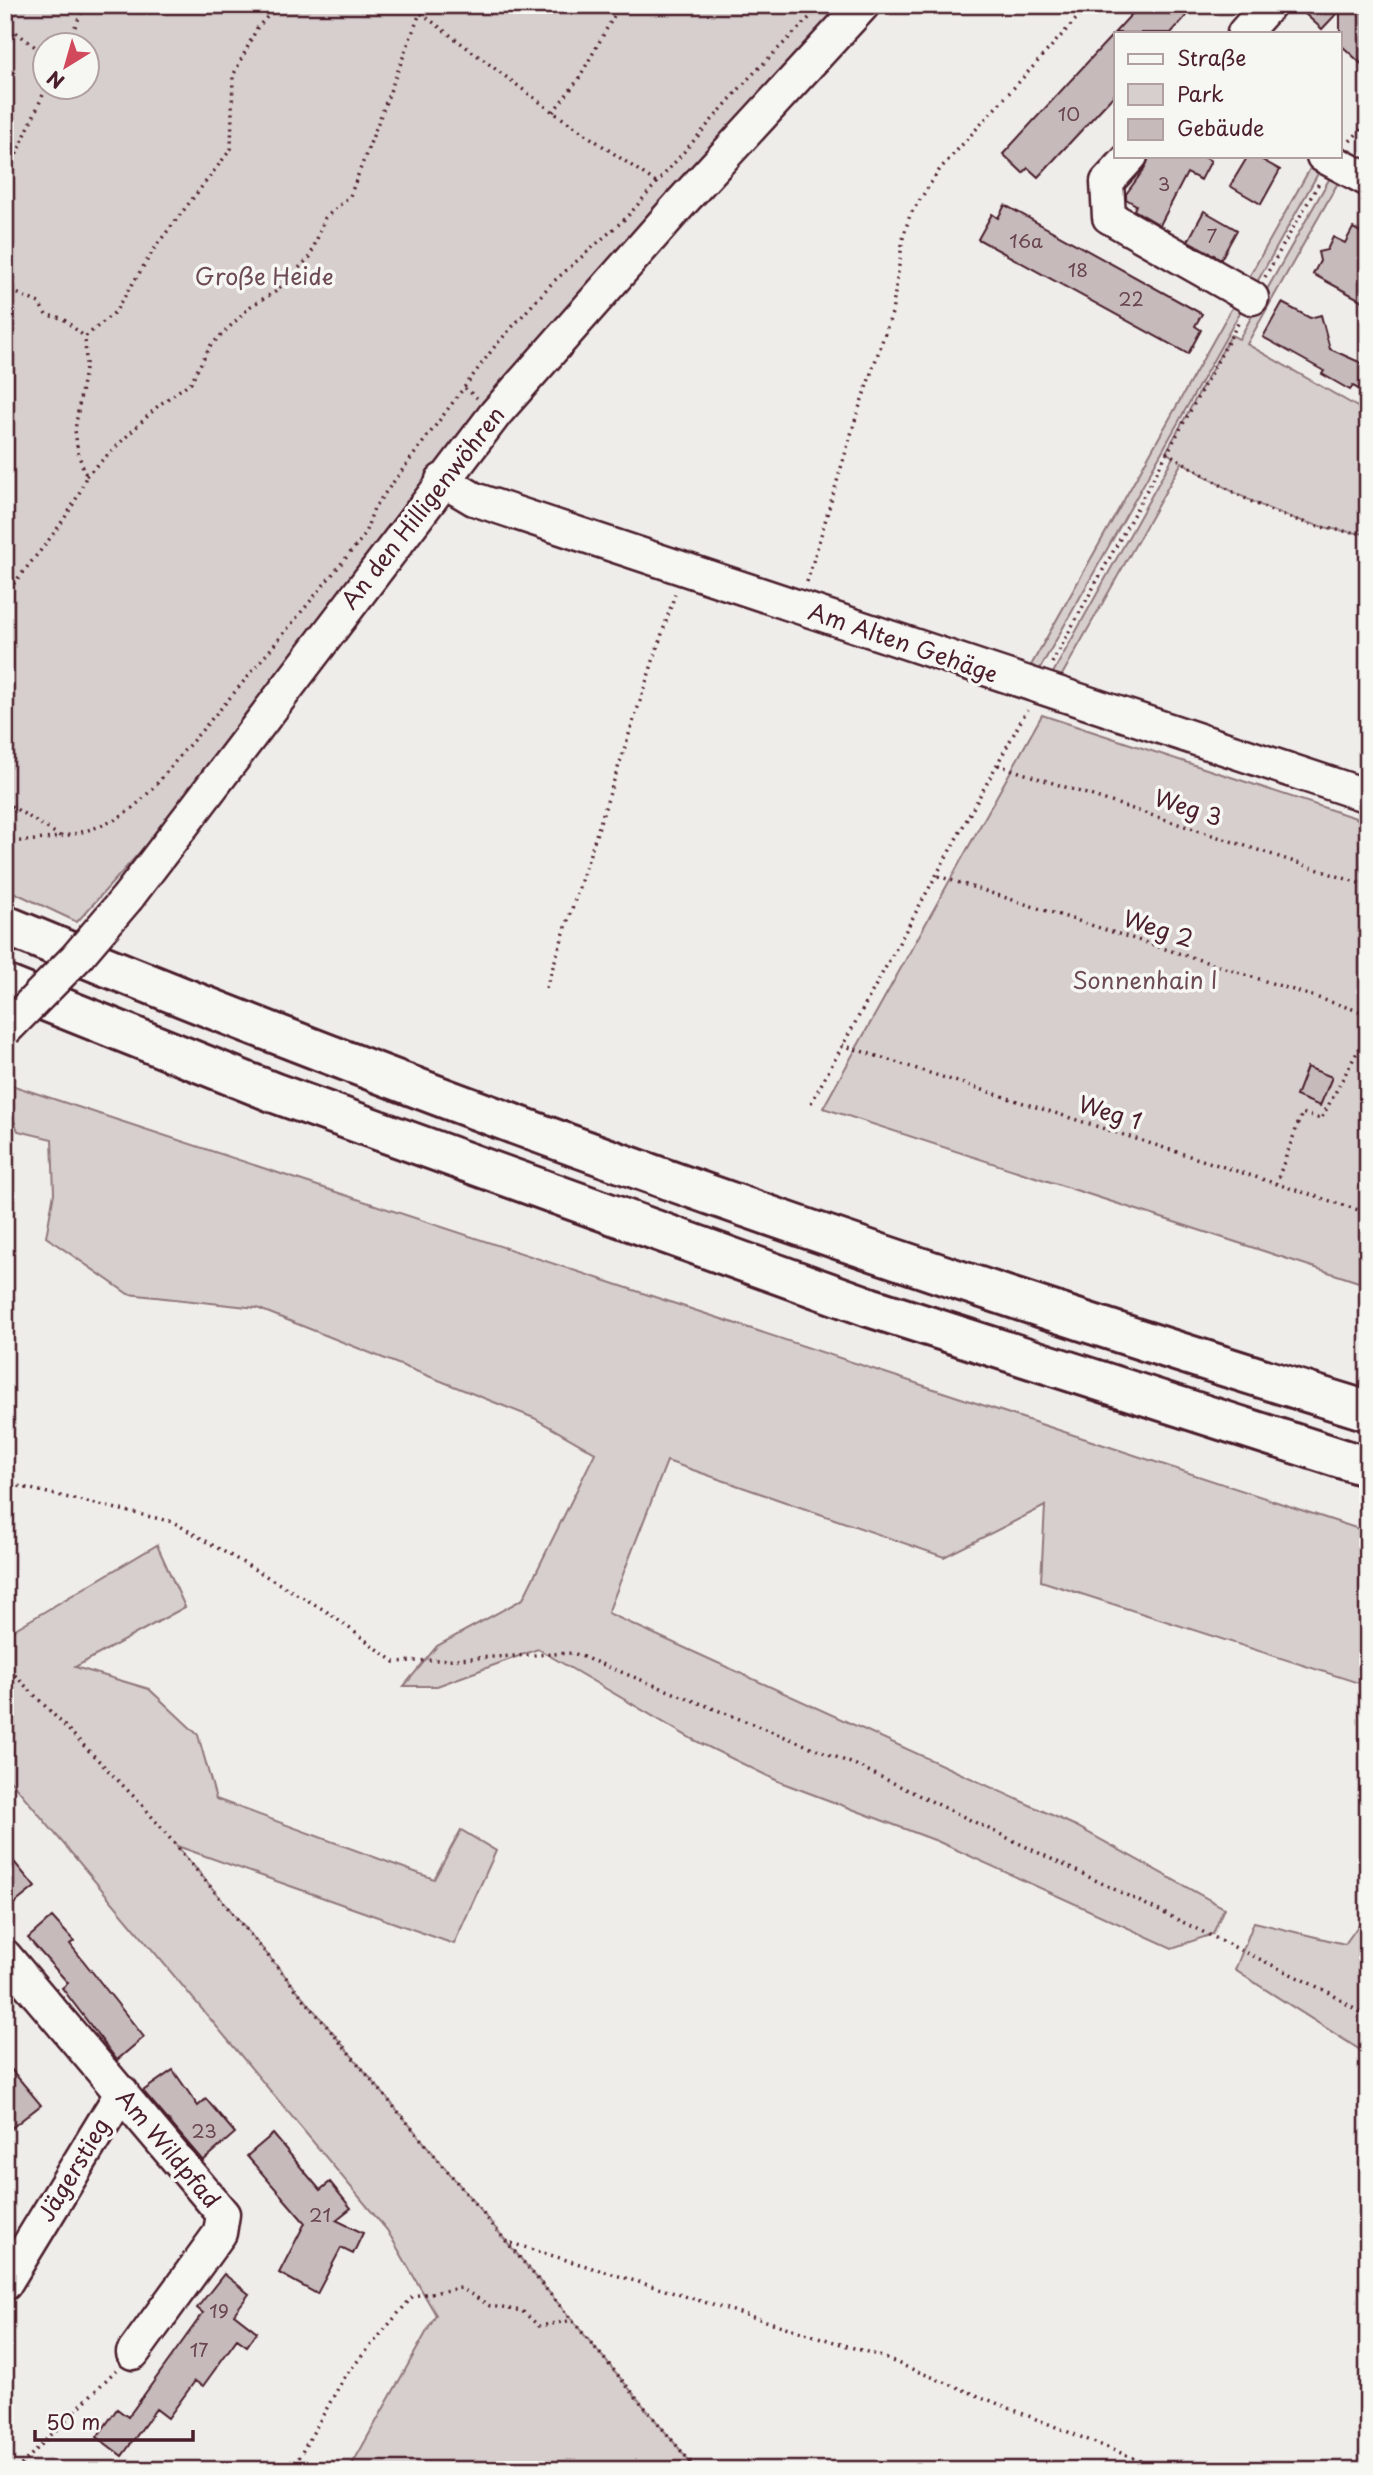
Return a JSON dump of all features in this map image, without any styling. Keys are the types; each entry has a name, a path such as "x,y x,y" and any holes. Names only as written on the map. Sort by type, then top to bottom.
{"highway":[{"path":"5,925 295,1044 884,1256 1368,1410"},
{"path":"5,985 275,1093 869,1307 1368,1467"}],"street":[{"name":"An den Hilligenwöhren","path":"5,1030 76,958 128,897 442,480 548,350 863,5"},
{"path":"1245,32 1269,5"},
{"path":"1129,158 1107,182 1109,217 1252,298"},
{"path":"1338,158 1368,180"},
{"name":"Am Alten Gehäge","path":"442,480 474,499 1038,689 1368,796"},
{"name":"Am Wildpfad","path":"5,1956 223,2214 220,2233 133,2353"},
{"name":"Jägerstieg","path":"5,2284 122,2092"}],"path":[{"path":"72,32 85,5"},
{"path":"85,337 115,312 156,246 231,149 233,76 257,28 278,5"},
{"path":"410,5 553,112 657,183"},
{"path":"553,112 578,80 620,5"},
{"path":"5,842 64,838 116,819 148,792 238,689 364,536 374,508 495,346 553,282 626,218 747,80 822,5"},
{"path":"799,607 858,411 892,313 903,238 910,215 940,169 1089,5"},
{"path":"5,595 55,529 80,492 86,476 159,405 191,382 210,346 251,306 275,292 310,257 325,218 350,196 420,13"},
{"path":"5,24 32,44"},
{"path":"5,180 40,102"},
{"path":"1342,147 1368,122"},
{"path":"811,1103 938,876 1166,452 1332,158"},
{"path":"5,288 39,303 46,315 62,318 85,337 86,363 75,430 78,453 86,476"},
{"path":"1166,452 1234,495 1283,517 1337,531 1368,534"},
{"path":"546,988 683,569"},
{"name":"Weg 3","path":"998,765 1368,886"},
{"path":"5,802 64,838"},
{"name":"Weg 2","path":"938,876 1368,1014"},
{"path":"1276,1184 1302,1113 1321,1119 1368,1032"},
{"name":"Weg 1","path":"842,1045 1368,1213"},
{"path":"5,1483 173,1522 326,1611 395,1662 573,1653 856,1765 1329,1993 1368,2018"},
{"path":"5,1665 143,1806 575,2320 697,2470"},
{"path":"509,2242 877,2355 1163,2470"},
{"path":"292,2470 345,2376 413,2296 461,2288 490,2306 522,2311 539,2326 575,2320"},
{"path":"16,2470 133,2353"}],"green space":[{"name":"Große Heide","path":"5,5 848,5 140,852 77,922 5,888"},
{"path":"1312,165 1320,170 1037,674 1029,669"},
{"path":"1331,176 1339,181 1247,344 1368,413 1368,534 1317,525 1271,510 1182,462 1057,684 1049,680 1173,457 1166,452 1231,335 1239,339"},
{"name":"Sonnenhain I","path":"1042,715 1368,822 1368,1285 823,1108"},
{"path":"5,1083 1368,1532 1368,1686 1041,1581 1045,1506 944,1557 667,1461 608,1613 1076,1826 1224,1908 1213,1934 1172,1948 937,1841 780,1782 692,1739 538,1649 437,1686 404,1686 437,1646 523,1599 595,1453 534,1418 257,1308 128,1294 46,1237 54,1193 52,1139 18,1131 5,1100"},
{"path":"157,1545 185,1607 75,1667 149,1689 198,1735 216,1799 434,1879 461,1830 496,1851 454,1944 177,1846 697,2470 349,2470 436,2315 387,2230 5,1774 5,1635"},
{"path":"1368,1912 1368,2051 1365,2053 1235,1970 1254,1922 1345,1944"}],"building":[{"path":"1140,5 1196,5 1172,32 1115,32"},
{"path":"1295,5 1355,5 1368,18 1368,70 1342,46 1340,10 1322,29"},
{"path":"1114,33 1114,95 1038,177 1028,168 1023,173 1003,154"},
{"path":"1148,158 1206,158 1211,161 1201,180 1187,173 1160,225 1134,210 1136,205 1126,199 1126,194 1145,168"},
{"path":"1247,158 1259,158 1280,170 1261,204 1230,186"},
{"path":"1005,205 1202,314 1195,326 1201,330 1188,354 978,239 992,214 998,218"},
{"path":"1204,211 1237,230 1221,259 1188,241"},
{"path":"1353,228 1368,236 1368,304 1313,274 1320,261 1318,252 1327,250 1333,237 1345,243"},
{"path":"1282,303 1310,318 1321,315 1330,349 1368,366 1368,394 1353,386 1350,390 1322,374 1324,371 1263,337"},
{"path":"1307,1067 1332,1077 1320,1106 1296,1096"},
{"path":"5,1851 35,1887 5,1911"},
{"path":"52,1917 74,1941 70,1944 144,2037 117,2060 62,1988 68,1983 28,1938"},
{"path":"5,2062 41,2105 5,2133"},
{"path":"173,2070 198,2106 206,2099 235,2133 203,2161 143,2091"},
{"path":"273,2134 320,2190 330,2182 351,2208 336,2220 363,2233 353,2254 341,2248 317,2294 279,2273 305,2223 247,2156"},
{"path":"224,2274 249,2294 234,2314 257,2332 247,2346 237,2339 203,2386 195,2381 168,2418 156,2409 122,2456 97,2437 117,2409 128,2417 203,2313 197,2308"}]}
